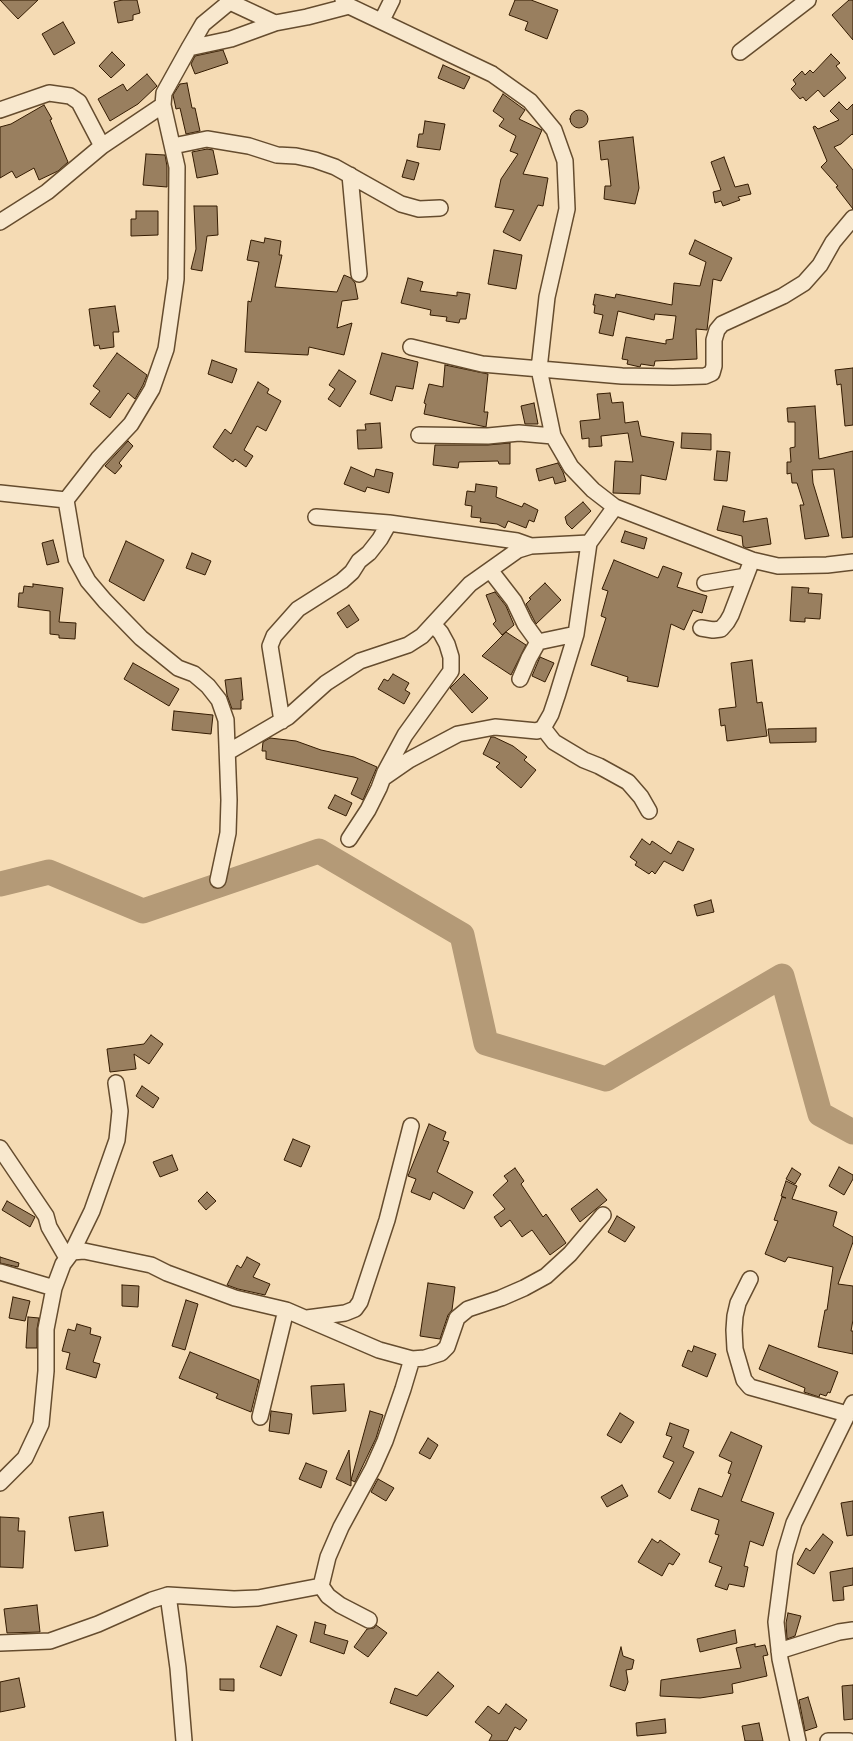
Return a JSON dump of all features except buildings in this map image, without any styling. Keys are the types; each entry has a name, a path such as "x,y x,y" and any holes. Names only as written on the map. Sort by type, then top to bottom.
{"street":[{"path":"382,20 392,0"},
{"path":"740,52 808,0"},
{"path":"218,880 228,833 229,800 226,720 218,700 208,686 194,674 178,668 140,638 105,602 88,581 76,559 66,500 98,459 131,424 152,389 166,349 176,279 177,168 163,105 164,93 203,24 231,1 275,23"},
{"path":"188,48 231,39 275,23 307,18 346,3 492,74 530,101 554,130 565,161 567,209 547,297 539,369 553,436 571,467 593,490 615,507 752,560 778,566 827,566 853,562"},
{"path":"0,110 50,93 70,96 79,102 102,146"},
{"path":"0,222 48,192 102,146 163,105"},
{"path":"173,146 207,139 242,145 277,155 315,160 335,167 401,204 419,209 440,208"},
{"path":"350,176 359,274"},
{"path":"411,347 482,364 622,376 704,376 712,373 714,366 714,340 717,330 722,324 783,296 804,283 820,265 833,242 853,218"},
{"path":"419,435 488,436 519,433 553,436"},
{"path":"0,493 66,500"},
{"path":"383,778 409,760 458,734 495,728 537,731 543,728 551,714 576,634 589,543 615,507"},
{"path":"316,517 389,523 517,541 531,546"},
{"path":"282,721 270,646 274,636 298,609 342,581 352,572 359,561 369,553 380,539 389,523"},
{"path":"228,752 288,717 326,683 360,661 408,645 422,636 470,584 518,550 531,546 589,543"},
{"path":"701,628 721,629 727,622 752,560"},
{"path":"490,570 514,601 525,624 538,642"},
{"path":"705,583 746,576"},
{"path":"349,839 368,810 405,735 451,671 451,657 447,644 433,624"},
{"path":"520,679 538,642 576,634"},
{"path":"543,728 554,742 584,760 628,782 641,797 649,811"},
{"path":"0,1483 25,1458 41,1424 46,1371 46,1329 54,1288 62,1264 70,1255 92,1211 117,1140 120,1111 116,1083"},
{"path":"306,1318 345,1313 354,1309 360,1302 387,1220 411,1126"},
{"path":"0,1148 46,1216 49,1227 70,1255"},
{"path":"70,1255 84,1251 151,1264 167,1273 235,1298 286,1310 371,1347 412,1359 425,1358 441,1353 447,1347 457,1318 468,1309 501,1298 546,1276 570,1254 603,1215"},
{"path":"0,1272 54,1288"},
{"path":"750,1279 738,1303 734,1330 735,1349 744,1380 750,1387 850,1409 794,1523 785,1553 776,1622 779,1652 798,1741"},
{"path":"260,1417 286,1310"},
{"path":"369,1620 340,1605 328,1596 321,1586 328,1557 341,1527 373,1468 385,1441 404,1390 412,1359"},
{"path":"0,1643 50,1641 98,1624 152,1600 168,1595 234,1599 258,1598 321,1586"},
{"path":"168,1595 178,1668 184,1741"},
{"path":"779,1652 839,1632 853,1630"},
{"path":"828,1741 849,1741"}],"waterway":[{"path":"0,884 49,872 143,911 319,851 462,935 486,1043 606,1079 782,976 820,1114 853,1132"}]}
